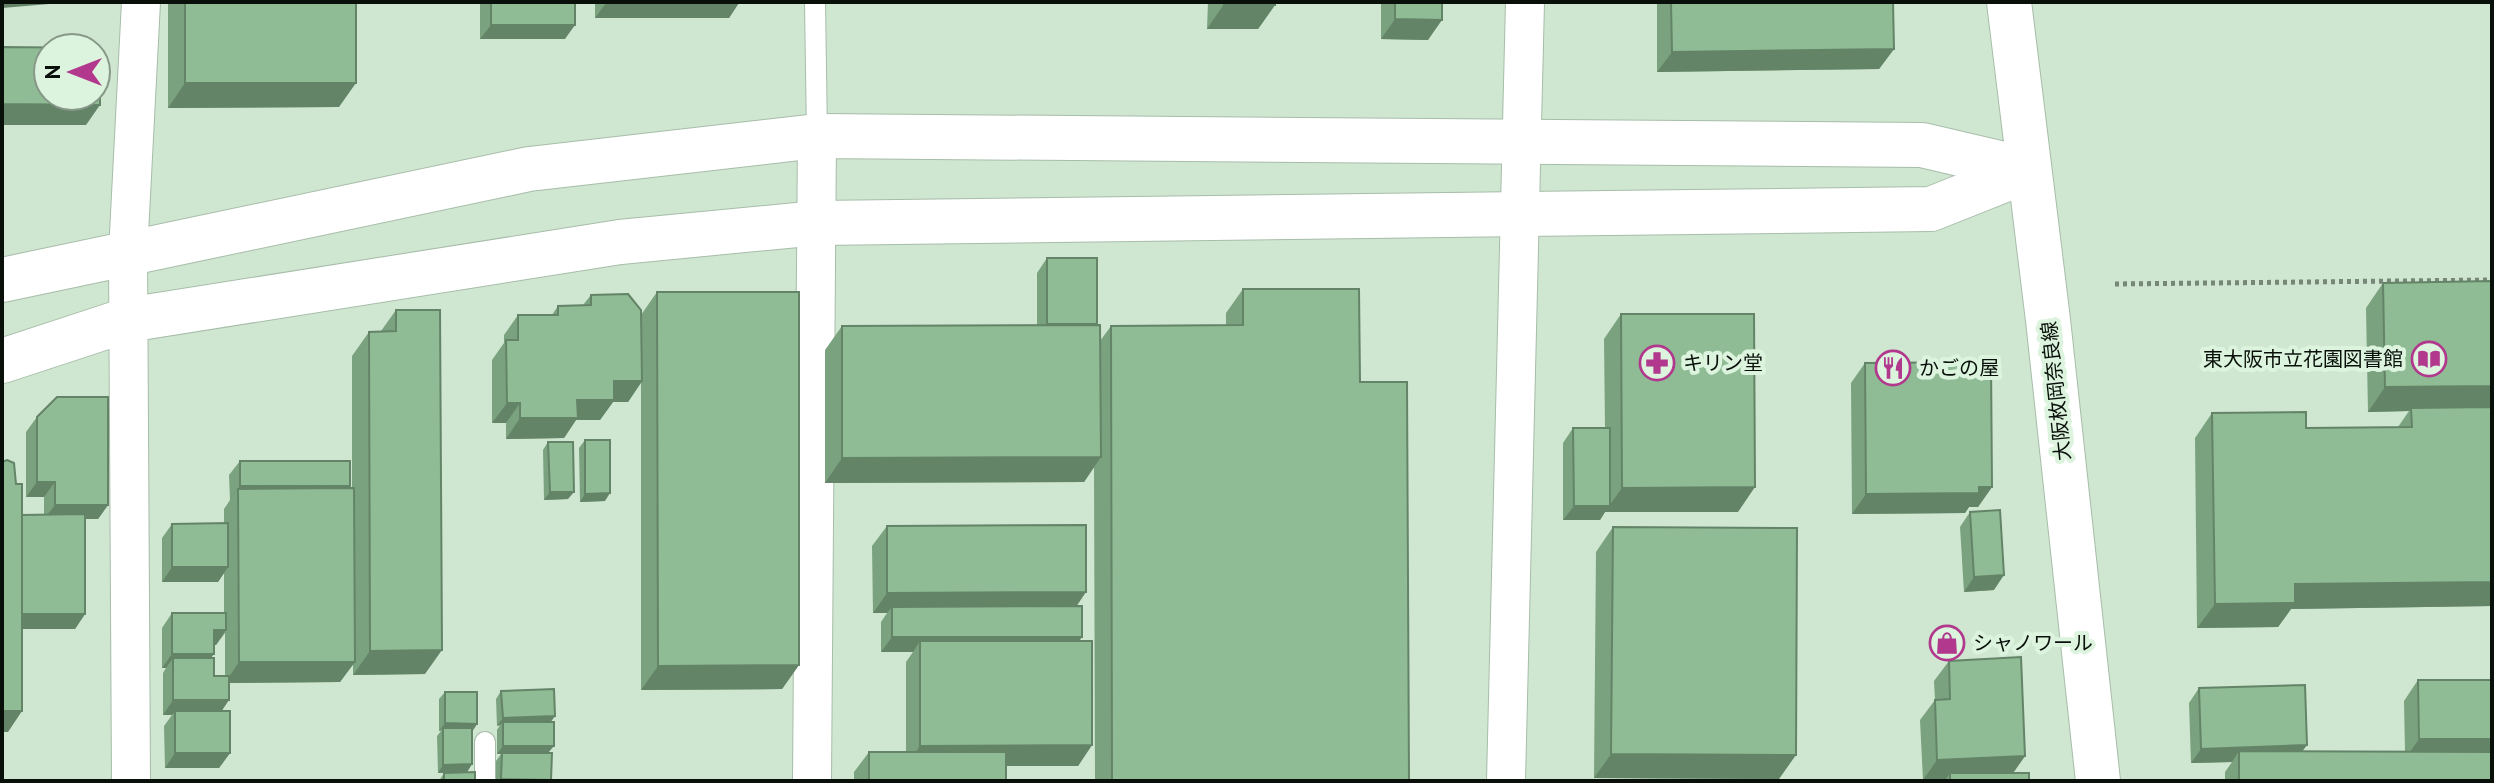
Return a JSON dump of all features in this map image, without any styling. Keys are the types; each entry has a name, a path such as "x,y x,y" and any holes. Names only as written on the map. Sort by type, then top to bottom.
{"street":[{"path":"131,781 127,320 141,2"},
{"path":"1506,781 1525,2"},
{"name":"大阪枚岡奈良線","path":"2009,2 2048,320 2098,781"},
{"path":"812,781 817,136"},
{"path":"2,280 529,169 817,136 1922,145 2029,170"},
{"path":"2,361 127,320 620,242 818,223 1931,209 2029,170"}],"lane":[{"path":"815,2 817,136"},
{"path":"485,742 485,781"}],"path":[{"path":"2115,284 2492,280"}],"building":[{"path":"185,2 356,2 356,83 185,83"},
{"path":"491,2 575,2 575,25 491,25"},
{"path":"739,2 739,3 606,3"},
{"path":"1275,2 1275,5 1224,4"},
{"path":"1395,2 1442,2 1442,20 1395,19"},
{"path":"1671,2 1893,2 1894,49 1672,52"},
{"path":"2,47 32,47 32,104 2,104"},
{"path":"1047,258 1097,258 1097,324 1047,324"},
{"name":"東大阪市立花園図書館","path":"2492,281 2492,386 2385,387 2383,283"},
{"path":"1243,289 1359,289 1360,382 1407,382 1409,781 1112,781 1111,326 1243,325"},
{"path":"657,292 799,292 799,665 658,666"},
{"path":"628,294 641,310 642,381 614,381 614,400 577,400 578,418 520,418 520,403 507,403 506,340 518,340 518,315 558,315 558,306 591,305 591,295"},
{"path":"396,310 440,310 442,650 370,651 369,332 396,331"},
{"path":"1621,314 1754,314 1755,487 1622,488"},
{"path":"1100,325 1101,457 842,458 842,326"},
{"path":"1991,362 1992,487 1979,487 1979,493 1866,494 1865,363"},
{"path":"57,397 108,397 108,505 55,505 55,482 37,482 37,417"},
{"path":"2492,407 2492,582 2295,584 2295,603 2215,604 2212,413 2306,412 2306,428 2412,427 2411,408"},
{"path":"1573,428 1610,428 1610,506 1574,506"},
{"path":"585,440 610,440 610,493 585,494"},
{"path":"548,442 573,442 574,492 550,492"},
{"path":"7,460 14,463 16,484 22,484 22,711 2,711 2,462"},
{"path":"240,461 350,461 350,486 240,486"},
{"path":"354,488 355,662 239,662 238,489"},
{"path":"2000,510 2004,575 1974,577 1970,512"},
{"path":"85,514 85,614 22,614 22,515"},
{"path":"228,523 228,567 172,567 172,524"},
{"path":"1086,525 1086,592 887,593 887,526"},
{"path":"1613,527 1797,528 1796,755 1611,754"},
{"path":"1082,606 1082,637 892,637 892,607"},
{"path":"172,613 226,613 226,630 214,630 214,654 172,654"},
{"path":"920,641 1092,641 1092,745 920,746"},
{"path":"2021,657 2025,756 1937,760 1935,700 1950,699 1949,661"},
{"path":"173,658 214,658 214,676 229,676 229,700 173,700"},
{"path":"2418,680 2492,680 2492,739 2419,739"},
{"path":"2305,685 2307,745 2201,749 2199,688"},
{"path":"554,689 555,716 503,718 501,691"},
{"path":"445,692 477,692 477,724 445,723"},
{"path":"175,711 230,711 230,753 175,753"},
{"path":"503,722 554,722 554,746 503,746"},
{"path":"443,728 472,728 472,764 443,765"},
{"path":"2239,751 2492,752 2492,781 2239,781"},
{"path":"869,752 1006,752 1006,781 869,781"},
{"path":"502,753 552,753 551,780 501,779"},
{"path":"475,772 475,781 444,781 444,773"},
{"path":"1950,773 2029,773 2029,781 1950,781"}],"place":[{"name":"東大阪市立花園図書館","path":"2429,359"},
{"name":"キリン堂","path":"1657,363"},
{"name":"かごの屋","path":"1893,368"},
{"name":"シャノワール","path":"1947,643"}]}
